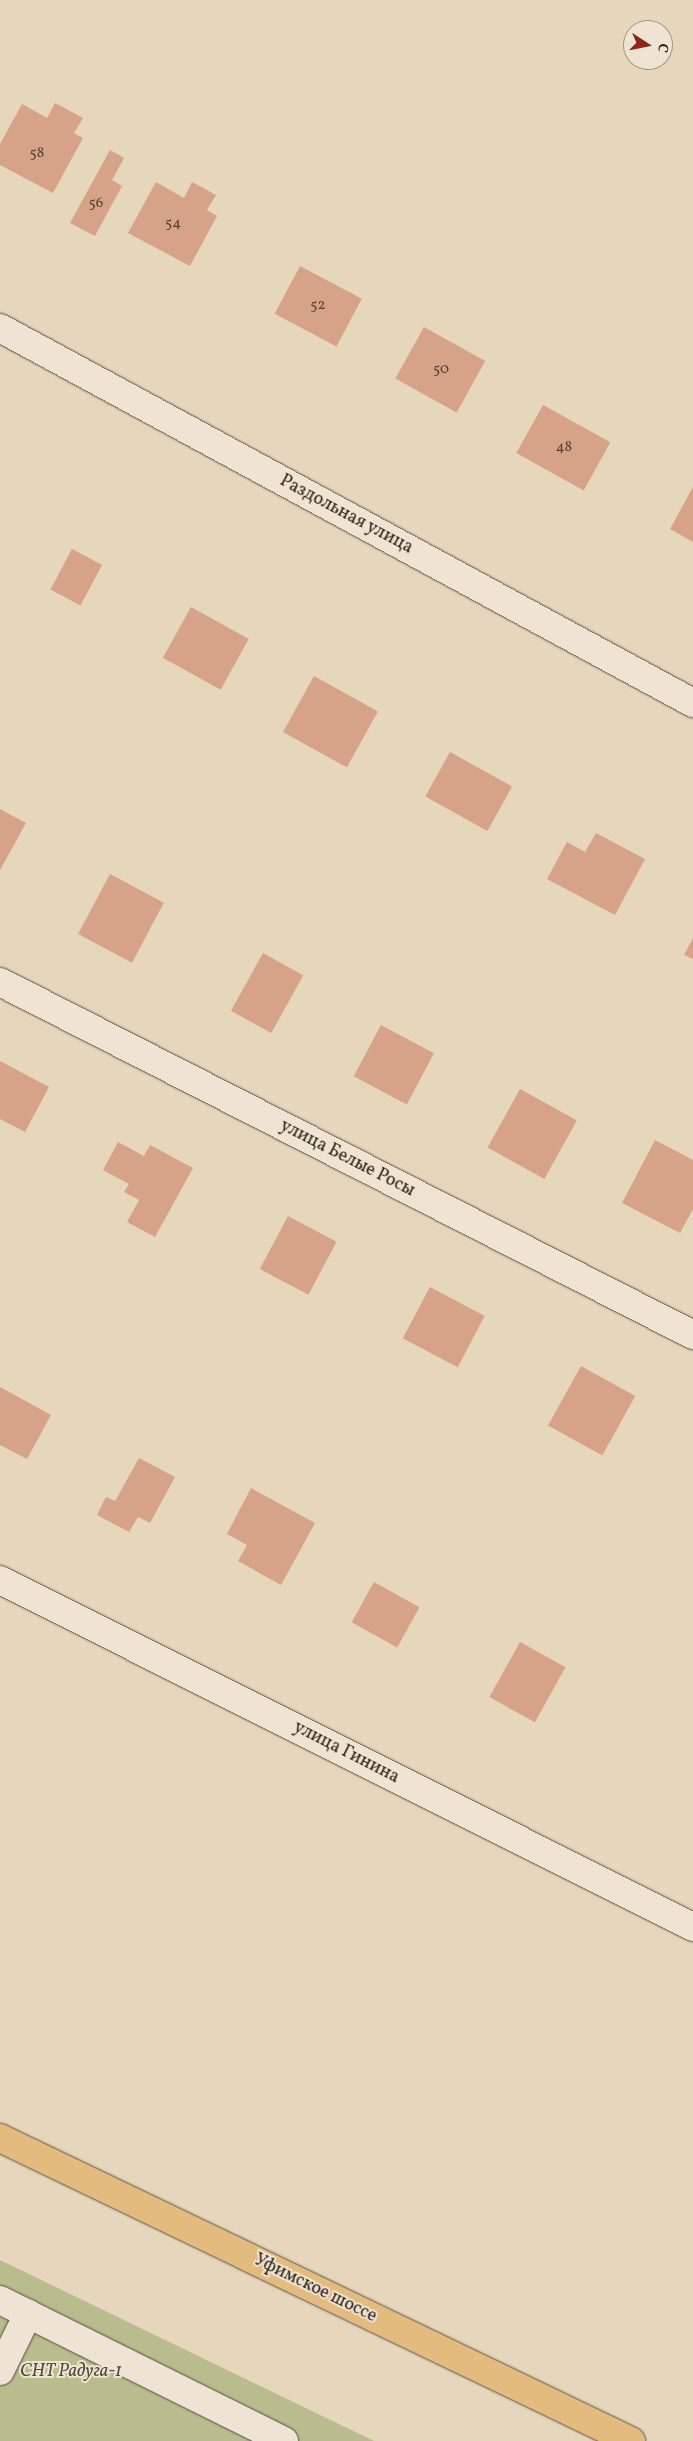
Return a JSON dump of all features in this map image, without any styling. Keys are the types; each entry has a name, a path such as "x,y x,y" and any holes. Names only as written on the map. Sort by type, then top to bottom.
{"main road":[{"name":"Уфимское шоссе","path":"0,2138 631,2441"}],"street":[{"name":"Раздольная улица","path":"0,328 693,703"},
{"name":"улица Белые Росы","path":"0,982 693,1334"},
{"name":"улица Гинина","path":"0,1580 693,1927"},
{"path":"0,2300 241,2432 284,2441"},
{"path":"0,2371 28,2314"}],"green space":[{"name":"СНТ Радуга-1","path":"0,2260 374,2441 0,2441"}],"building":[{"path":"55,103 83,118 74,133 83,138 53,193 0,165 0,144 22,104 47,118"},
{"path":"110,150 124,158 112,180 122,186 95,236 70,223"},
{"path":"156,182 184,198 192,182 216,195 207,210 217,216 190,266 128,233"},
{"path":"300,266 362,299 336,347 275,314"},
{"path":"424,327 485,361 457,413 395,379"},
{"path":"543,405 610,442 584,490 516,453"},
{"path":"693,487 693,542 670,529"},
{"path":"72,549 102,565 80,606 50,590"},
{"path":"191,607 249,639 221,690 163,658"},
{"path":"314,676 378,711 347,767 283,732"},
{"path":"450,752 512,786 487,831 425,797"},
{"path":"0,809 26,823 0,870"},
{"path":"596,833 645,859 615,915 547,879 567,842 585,852"},
{"path":"110,874 164,903 132,963 78,934"},
{"path":"693,938 693,959 684,955"},
{"path":"263,953 303,975 271,1033 231,1011"},
{"path":"381,1025 434,1053 407,1104 354,1076"},
{"path":"0,1061 49,1087 25,1132 0,1119"},
{"path":"520,1089 577,1121 544,1179 488,1148"},
{"path":"655,1140 693,1160 693,1209 680,1233 622,1203"},
{"path":"118,1142 144,1156 150,1145 193,1168 155,1237 127,1222 139,1200 124,1192 129,1184 103,1170"},
{"path":"288,1216 337,1242 308,1295 260,1269"},
{"path":"430,1287 485,1316 458,1367 403,1338"},
{"path":"581,1366 635,1396 602,1456 548,1425"},
{"path":"0,1387 51,1415 27,1459 0,1445"},
{"path":"139,1458 175,1477 150,1523 138,1517 129,1532 97,1515 106,1497 115,1501"},
{"path":"251,1488 315,1523 281,1585 238,1561 247,1545 227,1534"},
{"path":"374,1582 419,1607 397,1647 352,1622"},
{"path":"520,1642 565,1667 535,1722 489,1697"}]}
